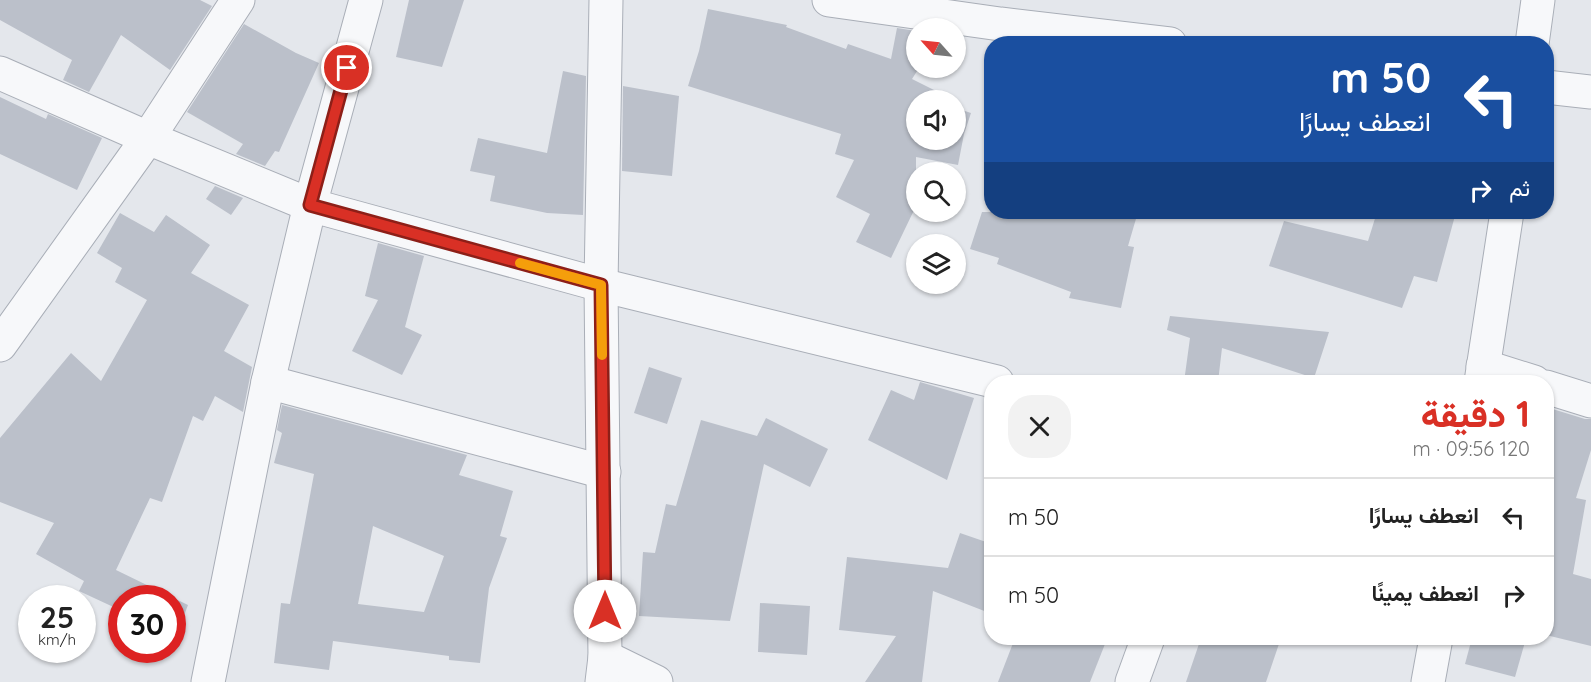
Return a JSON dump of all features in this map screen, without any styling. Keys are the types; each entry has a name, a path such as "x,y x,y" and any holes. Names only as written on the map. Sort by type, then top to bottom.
{"street":[{"path":"0,345 148,138 238,0"},
{"path":"208,682 268,382 310,205 366,0"},
{"path":"606,0 601,285 604,670 656,682"},
{"path":"829,0 1002,12 1128,36"},
{"path":"1533,36 1538,0"},
{"path":"0,74 310,205 601,285 984,379"},
{"path":"1554,88 1591,92"},
{"path":"1482,374 1506,219"},
{"path":"268,382 604,472"},
{"path":"1554,389 1591,401"},
{"path":"1132,682 1145,645"},
{"path":"1428,682 1435,645"}],"building":[{"path":"0,0 200,0 212,6 170,70 121,35 89,92 63,80 72,60 0,20"},
{"path":"409,0 464,0 442,67 396,57"},
{"path":"708,9 787,25 786,27 846,49 848,44 891,59 897,28 906,29 906,78 913,78 934,90 906,90 906,150 961,150 959,162 942,162 916,157 916,162 906,162 906,222 908,222 891,258 856,242 870,214 836,197 854,160 835,154 841,134 688,86 699,51"},
{"path":"244,24 319,63 279,152 275,151 265,166 236,154 243,144 187,112"},
{"path":"563,71 586,76 583,215 547,213 490,201 495,176 470,171 478,138 547,153"},
{"path":"623,86 679,96 672,176 622,171"},
{"path":"0,97 46,119 48,114 102,138 77,190 0,154"},
{"path":"966,111 971,113 966,128"},
{"path":"215,186 243,198 231,215 206,199"},
{"path":"982,212 984,212 984,219 1136,219 1128,246 1134,247 1121,308 1069,298 1071,292 997,264 999,258 970,249"},
{"path":"120,213 154,232 166,215 210,245 191,273 249,305 224,351 252,367 243,412 215,396 203,421 193,416 162,502 150,498 116,570 147,585 108,585 108,604 96,599 96,585 82,585 84,581 36,554 54,523 0,502 0,438 71,353 101,381 147,300 115,282 122,268 97,253"},
{"path":"1375,219 1454,219 1437,282 1414,276 1402,308 1269,266 1284,221 1368,241"},
{"path":"378,243 424,256 405,327 422,335 402,375 352,351 378,300 365,296"},
{"path":"1170,316 1329,332 1315,375 1305,375 1222,348 1219,375 1185,375 1190,338 1167,330"},
{"path":"649,367 682,378 667,424 634,413"},
{"path":"920,382 974,398 947,480 868,440 891,390 914,400"},
{"path":"282,405 467,455 459,475 513,491 500,536 507,538 489,588 480,663 449,660 449,656 333,641 329,670 274,663 281,603 290,604 314,474 274,463 282,433 277,430","holes":["373,526 444,556 424,612 358,604"]},
{"path":"1554,409 1591,419 1591,450 1576,498 1586,500 1573,574 1591,579 1591,646 1554,637"},
{"path":"766,418 828,449 810,487 764,464 730,621 639,616 643,552 655,553 666,504 676,506 701,420 757,436"},
{"path":"960,533 984,541 984,611 933,591 922,682 865,682 896,636 839,630 847,557 948,568"},
{"path":"760,603 810,606 807,655 758,652"},
{"path":"1012,645 1105,645 1090,682 998,682"},
{"path":"1199,645 1279,645 1266,682 1186,682"},
{"path":"1470,645 1524,645 1515,677 1465,664"}],"slow traffic":[{"path":"520,263 601,285 602,355"}],"route":[{"path":"347,68 310,205 601,285 605,611"}]}
